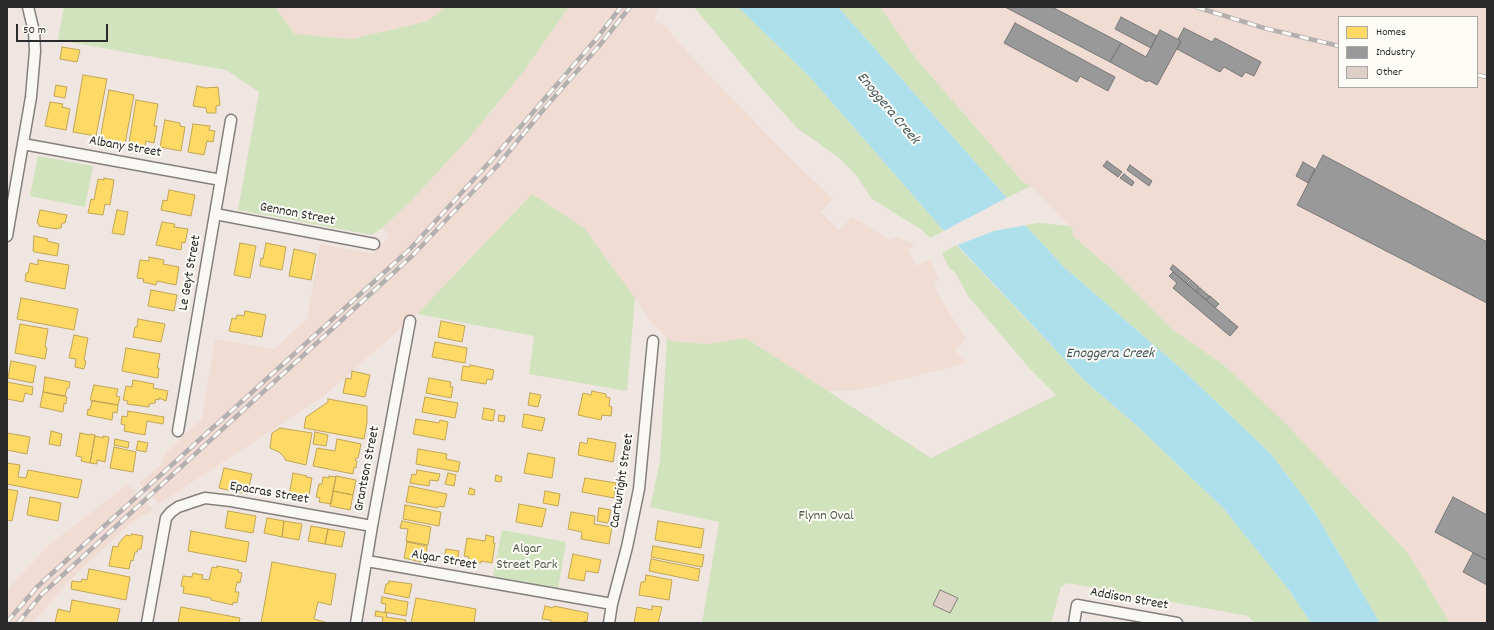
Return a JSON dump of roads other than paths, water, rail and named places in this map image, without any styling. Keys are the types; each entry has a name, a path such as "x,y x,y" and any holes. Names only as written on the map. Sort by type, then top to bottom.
{"street":[{"path":"7,236 31,97 35,51 34,32 28,7"},
{"name":"Le Geyt Street","path":"178,432 231,120"},
{"name":"Albany Street","path":"23,144 221,180"},
{"name":"Gennon Street","path":"215,214 374,244"},
{"name":"Grantson Street","path":"356,623 372,526 410,321"},
{"name":"Cartwright Street","path":"610,623 612,604 627,547 638,489 652,341"},
{"name":"Epacras Street","path":"147,623 166,518 178,507 205,498 231,501 372,526"},
{"name":"Algar Street","path":"367,562 612,604"},
{"name":"Addison Street","path":"1074,623 1077,605 1177,623"}],"water":[{"name":"Enoggera Creek","path":"738,7 838,7 1007,198 1025,225 1064,267 1185,372 1271,454 1314,511 1380,623 1311,623 1289,590 1223,508 1136,425 1084,380 944,231 809,76"}],"railway":[{"path":"7,622 37,587 410,249 497,154 597,38 621,7"},
{"path":"18,623 42,594 413,255 498,165 543,110 599,46 630,7"},
{"path":"1196,7 1264,28 1338,46"},
{"path":"1478,75 1487,77"}],"park label":[{"name":"Flynn Oval","path":"826,517"},
{"name":"Algar Street Park","path":"527,558"}]}
